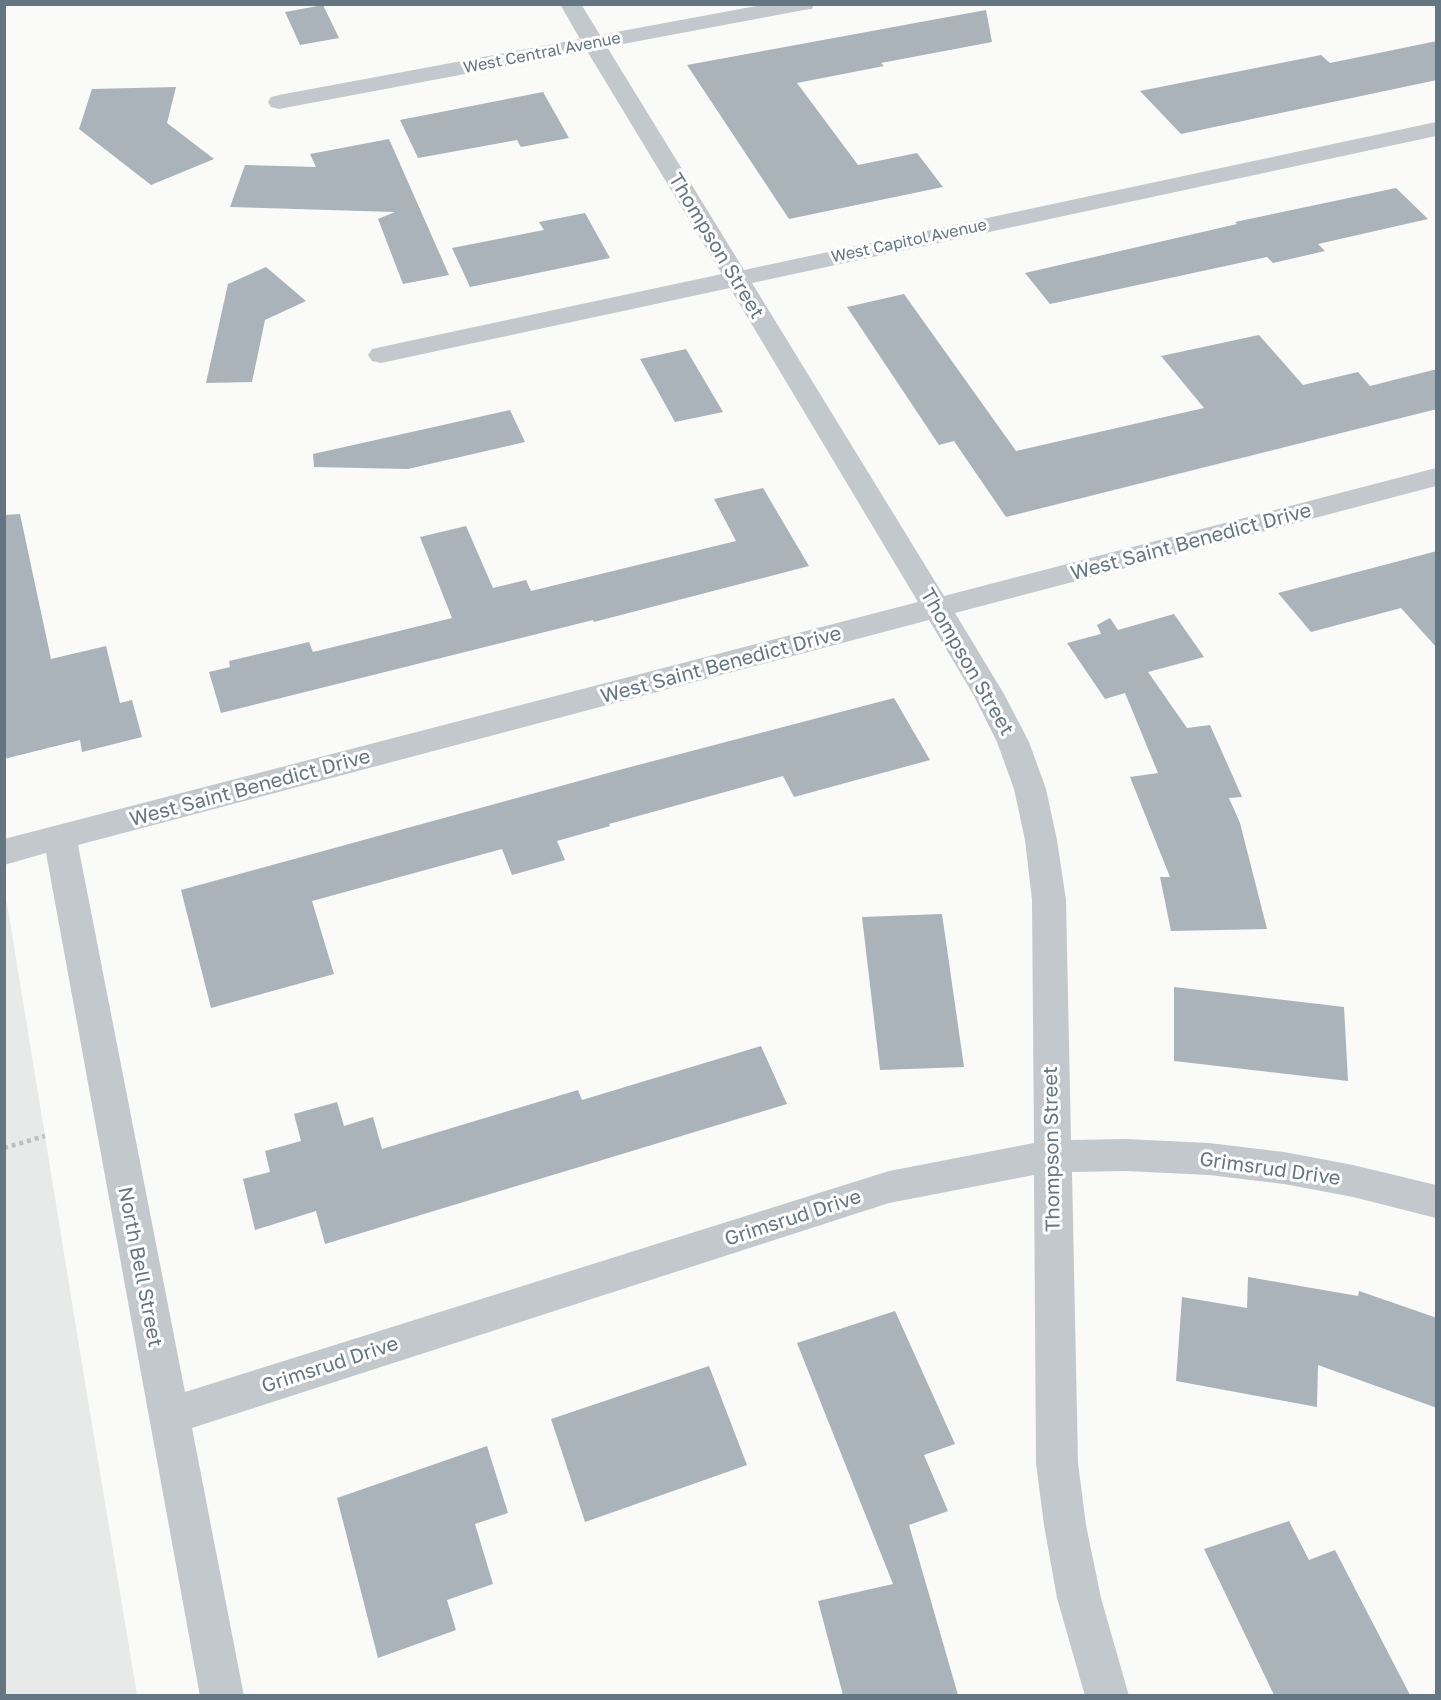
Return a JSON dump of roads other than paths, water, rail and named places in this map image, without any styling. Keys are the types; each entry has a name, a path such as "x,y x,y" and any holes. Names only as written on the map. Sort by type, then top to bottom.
{"street":[{"name":"Thompson Street","path":"570,4 989,694 1013,742 1030,789 1041,840 1049,900 1057,1464 1065,1525 1079,1598 1107,1695"},
{"name":"West Central Avenue","path":"279,102 804,4"},
{"name":"West Capitol Avenue","path":"381,355 1437,129"},
{"name":"West Saint Benedict Drive","path":"4,852 1437,477"},
{"name":"North Bell Street","path":"60,838 222,1695"},
{"name":"Grimsrud Drive","path":"168,1416 889,1187 947,1174 1051,1156 1126,1155 1209,1159 1273,1166 1353,1180 1437,1201"}]}
